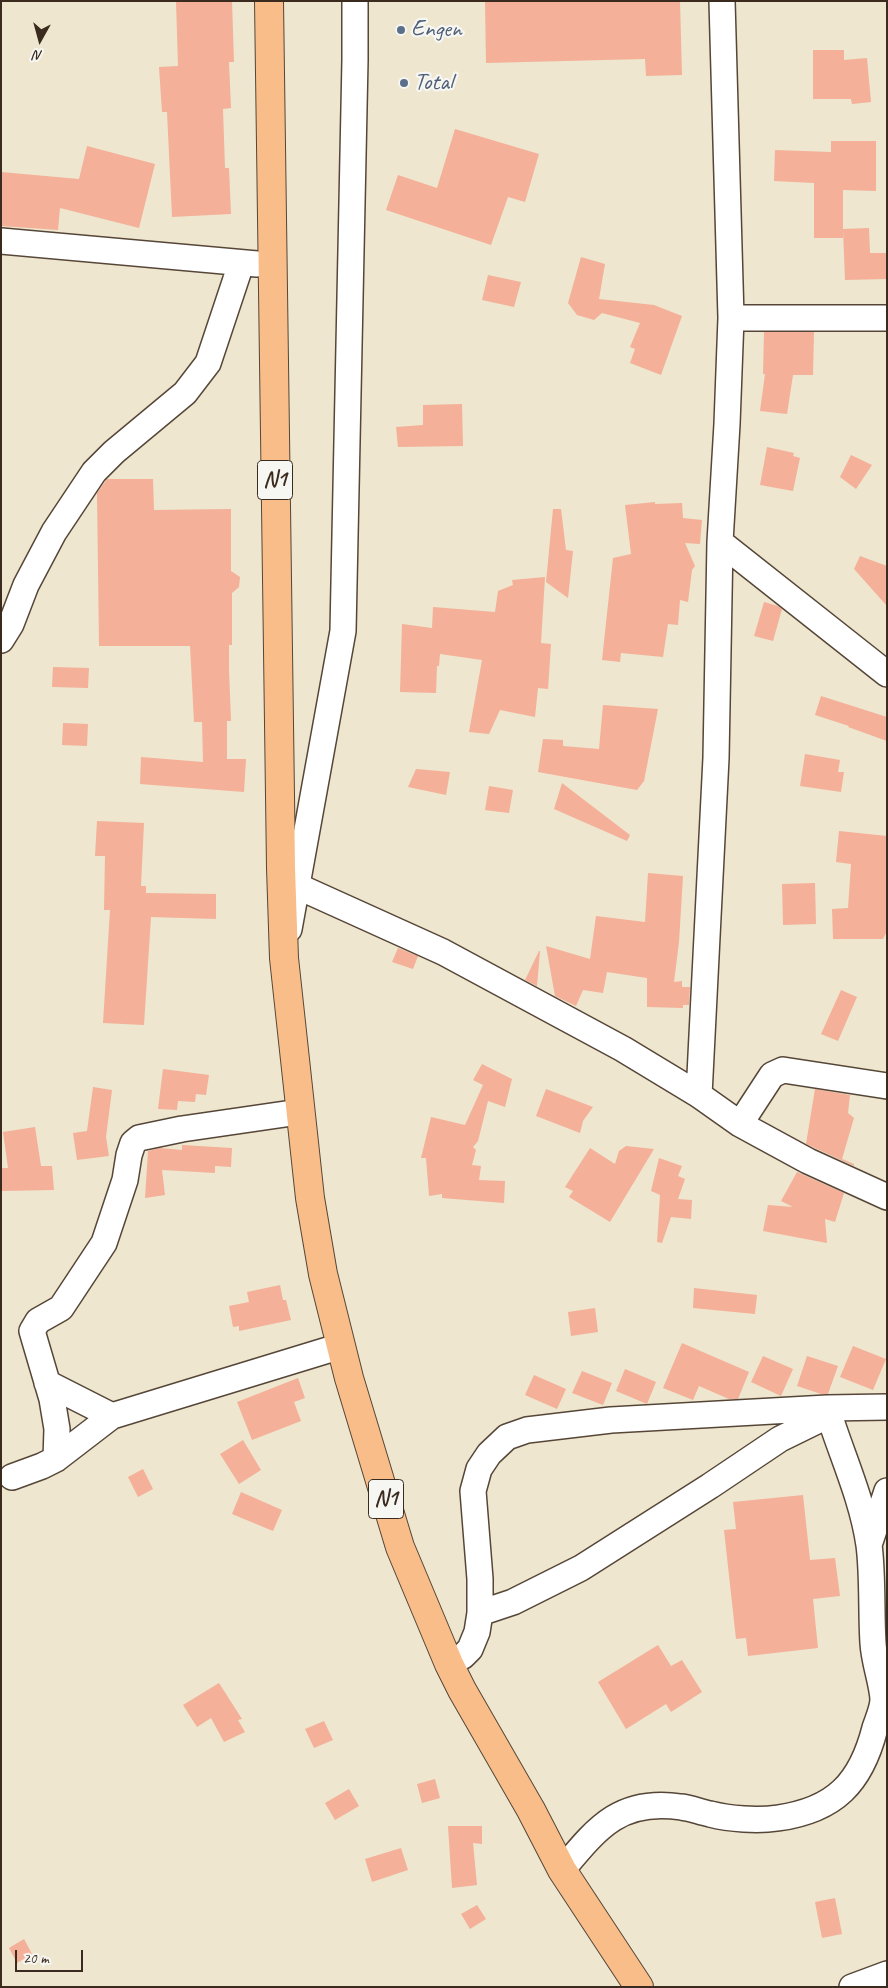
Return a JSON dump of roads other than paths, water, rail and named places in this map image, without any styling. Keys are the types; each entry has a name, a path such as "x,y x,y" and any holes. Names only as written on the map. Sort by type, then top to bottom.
{"highway":[{"name":"N1","path":"269,1 281,868 284,958 299,1112 321,1264 349,1378 400,1547 448,1664 531,1810 562,1870 639,1987"}],"street":[{"path":"284,958 343,631 355,1"},
{"path":"699,1095 716,758 720,542 731,318 722,1"},
{"path":"1,241 241,264 272,265"},
{"path":"1,640 11,624 26,585 54,532 94,472 114,452 185,393 208,363 241,264"},
{"path":"731,318 887,318"},
{"path":"720,542 887,674"},
{"path":"297,886 443,952 623,1049 699,1095 740,1124 808,1161 887,1197"},
{"path":"740,1124 772,1076 783,1070 887,1086"},
{"path":"56,1459 57,1428 47,1383 32,1331 38,1321 61,1308 104,1242 125,1180 133,1143 139,1138 177,1130 299,1112"},
{"path":"12,1477 56,1459 112,1416 341,1346"},
{"path":"47,1383 112,1416"},
{"path":"448,1664 463,1656 470,1649 477,1632 480,1613 473,1491 479,1469 489,1454 507,1437 528,1430 584,1422 887,1407"},
{"path":"480,1613 513,1602 581,1568 780,1439 828,1411"},
{"path":"562,1870 604,1823 627,1810 656,1805 681,1807 720,1816 746,1819 777,1818 816,1809 834,1800 854,1778 871,1744 883,1700 874,1656 869,1545 854,1483 828,1411"},
{"path":"869,1545 887,1491"},
{"path":"852,1987 887,1974"}],"place":[{"name":"Engen","path":"401,30"},
{"name":"Total","path":"404,83"}]}
